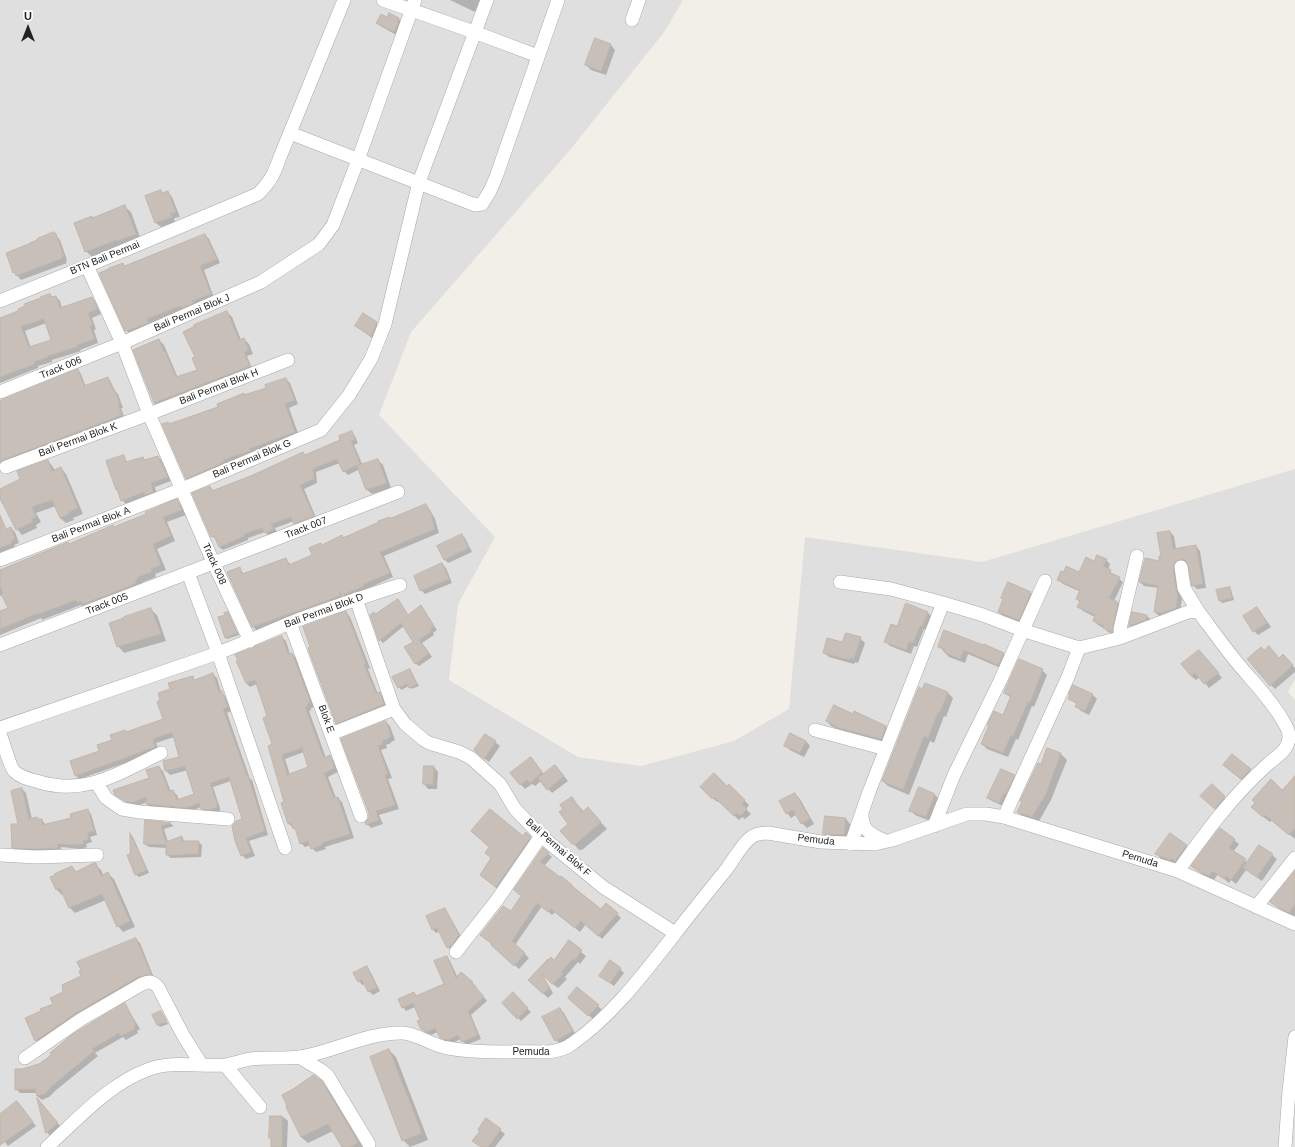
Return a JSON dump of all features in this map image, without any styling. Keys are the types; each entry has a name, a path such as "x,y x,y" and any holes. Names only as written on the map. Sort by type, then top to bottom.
{"street":[{"name":"BTN Bali Permai","path":"0,301 258,194 268,184 275,172 344,0"},
{"path":"383,0 413,5 474,32 538,56"},
{"path":"419,182 487,0"},
{"path":"290,133 476,205 482,204 486,199 496,177 558,0"},
{"path":"632,20 639,0"},
{"name":"Bali Permai Blok J","path":"122,343 261,282 319,244 333,225 358,160 413,5"},
{"name":"Bali Permai Blok G","path":"182,489 321,430 349,395 371,359 385,324 419,182"},
{"name":"Track 008","path":"87,266 122,343 149,414 214,564 250,641"},
{"name":"Track 006","path":"0,392 122,343"},
{"name":"Bali Permai Blok H","path":"149,414 288,360"},
{"name":"Bali Permai Blok K","path":"6,467 149,414"},
{"name":"Bali Permai Blok A","path":"0,560 182,489"},
{"name":"Track 007","path":"214,564 398,492"},
{"path":"1120,638 1120,629 1137,556"},
{"name":"Track 005","path":"0,645 214,564"},
{"path":"1178,871 1236,796 1284,750 1288,744 1289,736 1288,729 1273,705 1236,661 1198,611 1184,588 1180,567"},
{"path":"188,574 218,652 285,848"},
{"path":"934,826 954,775 1000,681 1045,580"},
{"path":"840,582 891,589 942,603 983,615 1022,630 1079,648 1120,638 1188,612 1198,611"},
{"name":"Bali Permai Blok D","path":"250,641 290,623 400,585"},
{"name":"Bali Permai Blok F","path":"356,599 394,709 405,724 429,743 465,755 481,766 500,784 515,809 542,836 603,887 675,933"},
{"path":"851,844 869,792 942,603"},
{"name":"Blok E","path":"290,623 361,816"},
{"path":"0,728 250,641"},
{"path":"1004,816 1068,677 1079,648"},
{"path":"331,734 394,709"},
{"path":"815,730 886,750"},
{"path":"0,734 13,770 23,777 45,784 68,787 82,786 110,778 161,753"},
{"path":"96,782 106,798 122,809 228,820"},
{"path":"862,813 862,822 866,830 886,842"},
{"name":"Pemuda","path":"299,1057 380,1035 401,1033 413,1035 438,1046 456,1050 548,1052 560,1050 573,1044 611,1010 648,967 727,869 746,842 755,835 768,833 821,842 875,844 886,842 966,814 974,813 1004,816 1178,871 1295,924"},
{"path":"456,952 497,900 542,836"},
{"path":"0,855 36,857 97,855"},
{"path":"1256,907 1295,858"},
{"path":"25,1058 80,1020 142,984 151,981 158,987 183,1035 201,1064"},
{"path":"1285,1147 1295,1037"},
{"path":"47,1147 105,1095 126,1080 147,1070 168,1064 226,1065 251,1059 299,1057 328,1076 369,1144"},
{"path":"226,1065 260,1107"}],"shaded area":[{"path":"0,0 683,0 665,31 570,150 411,332 379,415 495,537 458,604 449,680 578,757 641,766 734,741 789,709 805,537 982,562 1295,469 1295,679 1288,692 1295,700 1295,1147 0,1147"}],"building":[{"path":"389,13 399,18 394,32 376,23 381,14 387,17"},
{"path":"595,38 611,44 601,71 585,65"},
{"path":"161,190 162,193 168,191 176,212 170,214 172,217 155,223 145,196"},
{"path":"125,205 136,234 85,252 74,223 92,216 92,218"},
{"path":"54,232 64,256 62,256 63,258 16,276 15,272 13,273 6,253"},
{"path":"205,234 217,259 200,266 211,294 192,301 193,303 182,308 181,306 147,319 149,323 125,331 99,273 123,263 124,266"},
{"path":"50,294 51,297 56,296 60,308 92,297 98,309 88,313 93,325 90,326 95,339 77,345 77,347 48,356 34,362 35,364 0,377 0,318 18,311 18,309 25,306 24,304","holes":["44,319 51,340 29,347 21,327"]},
{"path":"227,311 239,340 244,338 249,350 244,352 250,366 154,403 133,350 159,339 176,377 197,370 192,358 195,357 183,332 195,326 194,325"},
{"path":"363,313 377,322 371,336 355,326"},
{"path":"78,369 84,386 108,377 120,404 118,405 122,415 0,462 0,401"},
{"path":"286,378 295,400 285,404 295,432 249,449 250,451 223,460 224,462 186,479 162,424 168,422 169,424 218,407 217,404 244,393 244,395 266,388 265,385"},
{"path":"352,431 355,440 351,441 360,464 343,472 337,459 313,469 314,479 300,485 314,516 294,524 291,517 271,524 274,529 265,533 262,528 244,534 245,536 219,547 214,536 211,537 192,493 210,486 212,491 253,475 303,452 305,455 340,440 339,436"},
{"path":"124,455 126,462 143,457 144,460 158,456 168,477 151,483 153,492 145,495 144,492 121,501 106,461"},
{"path":"378,459 387,483 366,490 357,466"},
{"path":"48,460 52,471 61,467 78,508 60,518 52,500 32,507 36,517 31,519 33,522 16,530 0,498 0,489 20,479 17,471"},
{"path":"177,499 182,510 163,517 171,536 153,544 161,565 151,569 152,572 138,577 135,584 105,596 82,604 81,601 77,603 76,600 0,629 0,611 8,608 1,594 3,593 0,586 0,570 68,542 69,544 113,525 114,527"},
{"path":"426,504 431,514 435,529 380,552 390,573 342,595 339,591 340,596 252,627 227,572 240,567 242,574 286,558 289,565 312,555 309,548 313,546 321,543 322,545 342,535 343,538 379,522 378,521 391,518"},
{"path":"0,515 6,529 11,527 15,539 11,541 12,543 0,548"},
{"path":"1170,531 1173,549 1196,545 1203,584 1192,586 1187,562 1184,559 1176,561 1173,568 1178,594 1176,608 1162,613 1154,612 1158,586 1139,582 1145,558 1159,561 1159,556 1161,556 1157,533"},
{"path":"462,534 469,548 444,560 437,546"},
{"path":"1097,555 1107,559 1103,566 1111,570 1110,573 1120,577 1109,598 1118,602 1112,632 1093,621 1095,615 1077,607 1080,601 1076,599 1080,590 1057,580 1061,571 1064,572 1066,566 1079,572 1086,557 1094,561"},
{"path":"442,563 449,579 420,591 414,576"},
{"path":"1008,582 1031,592 1019,620 998,612 1003,599 1001,598"},
{"path":"1230,587 1232,598 1219,601 1216,590"},
{"path":"398,599 408,615 421,605 434,626 430,629 432,631 419,640 429,653 415,664 404,647 413,642 401,623 379,641 370,615 374,612 375,614"},
{"path":"906,603 928,612 913,643 909,642 906,650 884,642 891,624 897,626"},
{"path":"1257,607 1267,623 1253,632 1243,616"},
{"path":"151,608 161,634 117,647 109,623"},
{"path":"346,611 366,664 364,665 376,693 380,692 384,704 336,724 308,648 310,647 303,627"},
{"path":"228,612 237,633 225,638 218,617 225,615 224,613"},
{"path":"1132,612 1147,615 1146,620 1129,626"},
{"path":"944,630 983,645 984,644 1004,653 998,665 964,650 960,659 944,652 945,649 938,647"},
{"path":"846,633 861,637 854,659 850,658 850,660 823,653 827,638 842,642"},
{"path":"282,636 288,654 292,653 311,703 307,704 308,706 305,707 324,758 330,755 335,768 324,773 334,798 338,797 350,834 322,843 322,845 311,849 308,841 300,844 295,828 293,829 291,823 288,824 281,803 284,802 268,746 272,744 263,718 267,716 255,680 246,683 236,661 238,660 235,655","holes":["302,748 308,767 287,775 282,755"]},
{"path":"1269,646 1279,658 1283,654 1293,665 1270,686 1247,659 1261,647 1264,650"},
{"path":"1199,650 1219,673 1204,684 1195,673 1191,676 1181,664"},
{"path":"1019,659 1043,669 1030,703 1028,702 1013,736 1011,735 1003,753 981,744 989,725 987,725 994,711 1003,715 1011,696 1004,693"},
{"path":"410,669 417,684 409,688 407,684 398,688 392,677"},
{"path":"213,673 219,692 222,691 228,707 223,709 247,776 248,775 265,831 246,838 251,852 241,856 235,841 232,826 236,821 242,819 229,777 210,783 217,807 210,810 201,809 199,803 186,808 146,804 146,797 132,803 115,795 113,790 149,778 146,770 159,766 169,791 173,790 177,800 194,794 185,766 165,771 163,761 179,757 172,732 153,739 155,747 75,776 70,761 99,751 97,745 112,740 110,735 125,730 126,732 163,719 157,702 160,700 158,693 170,689 168,683 193,676 194,680"},
{"path":"925,683 948,692 928,738 924,736 903,790 882,781 919,687 922,689"},
{"path":"1073,685 1093,694 1085,711 1075,707 1077,703 1068,699"},
{"path":"834,705 853,714 854,711 886,726 881,739 839,728 826,721"},
{"path":"386,721 391,736 382,741 383,744 378,746 388,774 385,775 395,805 376,811 379,820 366,825 365,822 369,818 369,813 341,739"},
{"path":"790,733 806,741 800,753 784,746"},
{"path":"485,734 496,741 484,759 474,750"},
{"path":"1047,748 1061,753 1046,794 1032,817 1017,812 1022,802 1020,801 1038,763 1041,764"},
{"path":"1232,754 1251,769 1241,779 1223,765"},
{"path":"531,757 542,772 530,783 527,780 520,785 510,773"},
{"path":"555,765 564,776 547,790 538,778"},
{"path":"424,766 434,766 433,785 423,784"},
{"path":"1001,769 1015,775 1006,794 1004,793 999,803 987,798"},
{"path":"714,773 727,786 729,784 745,800 742,804 747,809 740,816 737,813 734,816 714,797 712,799 700,787"},
{"path":"1295,776 1295,828 1289,835 1265,815 1263,817 1251,807 1255,803 1252,800 1271,779 1282,790"},
{"path":"1212,784 1225,796 1215,809 1200,796"},
{"path":"919,787 935,794 926,817 909,811"},
{"path":"22,788 29,819 37,817 38,819 42,819 42,825 71,818 70,814 88,809 94,831 87,833 89,839 83,841 84,844 58,844 58,848 12,848 11,824 18,824 11,791"},
{"path":"795,793 810,819 801,824 793,810 786,814 779,801"},
{"path":"572,797 582,812 588,807 601,822 576,844 572,844 560,831 568,824 559,812 563,809 560,805"},
{"path":"490,809 523,836 526,832 531,837 496,887 480,875 491,858 485,853 489,847 471,831"},
{"path":"825,816 846,818 844,835 823,834"},
{"path":"145,820 171,823 161,826 166,842 182,836 182,841 199,841 198,854 166,855 166,845 144,844"},
{"path":"1220,828 1235,839 1229,848 1246,859 1231,880 1226,876 1224,879 1213,871 1209,876 1191,866"},
{"path":"130,833 147,870 135,875 127,855 130,854"},
{"path":"1170,833 1187,845 1175,861 1171,858 1170,860 1155,854"},
{"path":"1259,845 1273,854 1257,877 1243,868"},
{"path":"543,848 549,853 540,862 560,877 561,876 601,909 606,903 618,913 598,936 581,921 575,928 551,909 548,912 537,903 512,941 525,953 514,966 491,945 492,944 480,935 503,906 511,911 521,896 514,890"},
{"path":"96,863 101,876 108,872 130,921 117,927 102,894 69,908 60,888 56,890 50,877 55,875 54,874 72,866 75,872"},
{"path":"1295,871 1295,904 1289,913 1270,902"},
{"path":"445,908 459,935 451,946 447,948 437,928 432,930 426,916"},
{"path":"136,938 151,974 138,977 76,1013 35,1041 25,1018 41,1011 40,1009 53,1004 50,998 63,992 62,985 81,976 79,971 81,970 77,962"},
{"path":"569,940 582,950 575,960 573,959 561,972 563,974 554,983 552,984 542,974 549,988 543,994 528,980 548,959 549,960 551,957 554,960"},
{"path":"447,956 456,978 461,972 473,982 472,983 484,997 468,1011 478,1035 462,1042 458,1035 448,1040 440,1038 435,1028 427,1032 421,1029 417,1021 420,1020 413,1003 402,1008 398,999 414,992 416,996 444,984 434,961"},
{"path":"610,960 621,968 610,983 599,976"},
{"path":"367,966 377,988 368,992 362,980 358,982 353,973"},
{"path":"577,987 599,1005 588,1016 568,998"},
{"path":"513,992 528,1008 517,1019 502,1003"},
{"path":"125,1003 136,1025 134,1026 135,1029 121,1036 119,1033 92,1049 94,1051 51,1087 45,1094 37,1096 35,1089 15,1090 15,1069 22,1069 39,1064 50,1056 50,1053 73,1034"},
{"path":"560,1008 573,1031 555,1041 542,1017"},
{"path":"161,1011 167,1022 157,1025 152,1015"},
{"path":"389,1049 422,1133 402,1141 370,1057"},
{"path":"314,1075 322,1081 358,1142 350,1147 342,1147 328,1124 301,1137 286,1107 287,1106 282,1095"},
{"path":"37,1098 58,1123 46,1133"},
{"path":"17,1101 33,1122 0,1145 0,1114"},
{"path":"270,1116 282,1116 282,1147 271,1147 271,1138 269,1138"},
{"path":"486,1118 501,1129 488,1147 481,1147 472,1141 480,1131 478,1130"}]}
